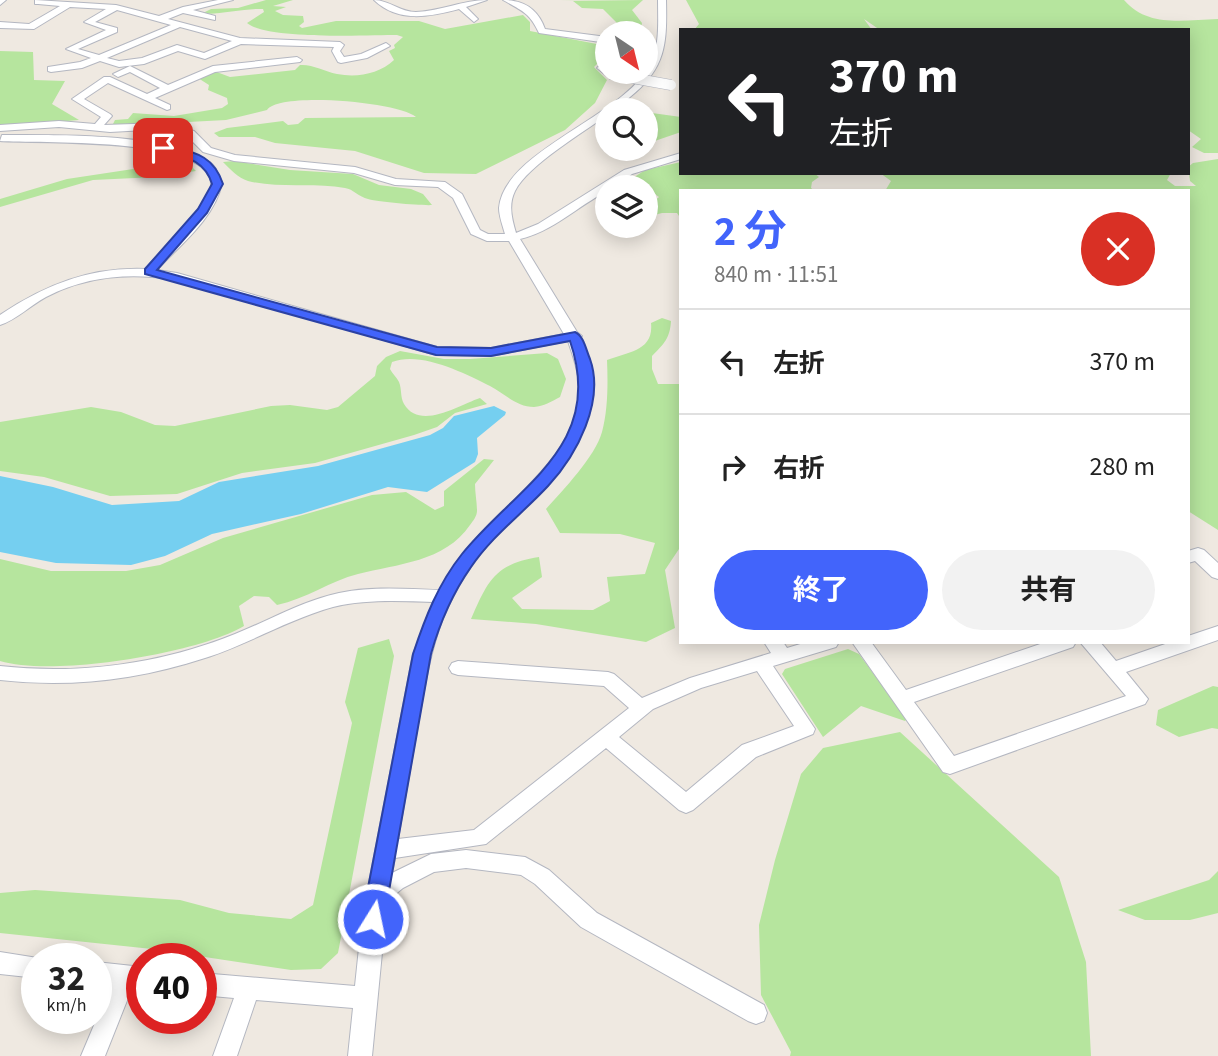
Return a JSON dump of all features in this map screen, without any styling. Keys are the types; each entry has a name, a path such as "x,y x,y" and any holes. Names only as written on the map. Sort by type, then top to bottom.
{"street":[{"path":"40,0 38,2 72,2 116,7 240,41 341,45 336,51 341,60 367,56 386,46"},
{"path":"160,19 183,10 229,0"},
{"path":"378,0 393,10 406,14 483,0"},
{"path":"623,98 658,63 663,45 662,0"},
{"path":"0,25 31,27 72,2"},
{"path":"505,4 520,4 537,18 542,32 595,39"},
{"path":"460,6 474,19"},
{"path":"116,7 88,22 114,30 70,49 119,64 144,61 177,48 205,56 240,41"},
{"path":"183,10 212,18"},
{"path":"51,69 82,65 180,24"},
{"path":"146,98 213,69 297,60"},
{"path":"97,128 107,117 77,99 107,79 130,69 169,89"},
{"path":"107,79 167,107"},
{"path":"658,83 676,86"},
{"path":"360,1056 364,998 377,896 422,654 443,596 466,561 488,535 526,500 553,469 575,435 585,403 585,366 575,336 512,238 503,210 509,190 529,169 595,121"},
{"path":"0,128 59,124 97,128 164,126 190,133 207,150 234,158 355,170 395,182 441,184 458,196 479,236 512,238 536,232 595,193"},
{"path":"0,138 86,141 163,148 185,152 208,164 216,175 217,184 213,196 203,211 149,271"},
{"path":"626,175 637,168 679,157"},
{"path":"0,321 32,299 65,282 107,272 149,271 436,351 491,352 575,336"},
{"path":"1190,556 1198,554 1218,573"},
{"path":"0,673 18,676 71,676 153,664 227,644 304,610 339,599 357,596 443,596"},
{"path":"1190,643 1218,633"},
{"path":"386,850 479,838 641,708 696,683 762,664 778,650 817,644"},
{"path":"862,644 950,766 1139,699 1091,644"},
{"path":"902,699 1061,644"},
{"path":"1113,669 1186,644"},
{"path":"605,736 686,804 749,751 806,729 762,664"},
{"path":"458,668 608,679 641,708"},
{"path":"377,896 396,881 431,863 466,859 524,866 542,877 589,919 756,1013"},
{"path":"0,963 21,965"},
{"path":"217,986 364,998"},
{"path":"225,1056 248,989"},
{"path":"93,1056 126,992"}],"green space":[{"path":"266,0 293,0 273,6 286,7 275,11 283,15 303,16 304,22 299,26 302,28 336,21 419,21 445,29 523,15 530,22 530,31 595,44 595,84 605,84 598,98 595,98 595,103 565,130 476,174 424,173 355,151 275,143 255,137 219,137 214,133 227,128 283,121 288,125 298,124 305,118 416,117 388,107 365,103 293,101 226,120 112,126 115,120 128,119 133,113 174,116 222,108 228,104 227,98 208,90 209,85 198,78 214,71 230,77 295,70 300,65 305,65 345,75 375,72 394,60 389,51 395,48 394,45 403,37 296,34 275,32 247,23 264,12 263,9 203,13 211,9 238,8"},
{"path":"643,0 632,10 640,21 615,21 603,9 582,8 573,1 560,1"},
{"path":"686,0 1124,0 1134,9 1155,19 1218,19 1218,153 1204,153 1192,147 1201,139 1190,131 1190,28 877,28 864,19 871,28 696,28 699,24"},
{"path":"0,51 33,52 34,80 65,81 52,104 79,120 0,127"},
{"path":"658,114 679,117 679,133 658,140"},
{"path":"1218,159 1218,530 1190,512 1190,189 886,189 891,181 883,175 1170,175 1167,180 1175,186 1196,186 1190,181 1189,175 1190,165"},
{"path":"186,161 196,171 156,177 93,180 0,207 0,199 67,179"},
{"path":"234,161 290,170 353,174 379,185 411,189 423,194 432,205 373,200 348,189 333,186 272,185 248,181 223,162"},
{"path":"679,162 679,175 819,177 812,182 812,189 679,189 679,216 677,213 658,214 658,175 638,175 645,170"},
{"path":"662,318 671,321 666,340 652,356 652,369 658,384 679,384 679,549 665,570 675,628 646,642 536,624 471,619 488,584 495,576 512,564 524,560 539,557 542,577 512,598 522,609 593,610 610,601 607,577 645,574 655,543 620,534 560,533 546,509 578,473 598,442 606,406 607,360 644,345 651,332 651,323"},
{"path":"400,351 444,359 547,353 558,359 566,379 560,397 534,407 517,402 480,381 442,365 416,359 392,362 390,369 399,382 404,404 411,412 430,416 440,414 480,398 487,404 455,413 437,427 414,435 315,463 242,473 177,494 110,496 44,477 0,471 0,422 91,407 121,412 155,425 175,426 271,406 290,405 327,410 338,407 375,376 377,366 386,357"},
{"path":"484,459 494,460 475,484 476,517 460,537 434,554 348,577 298,599 277,605 269,597 254,596 239,606 244,626 193,646 160,654 88,664 23,665 0,661 0,559 51,571 126,571 160,565 223,538 372,495 406,492 435,510 444,506 444,491"},
{"path":"389,639 394,656 338,953 321,969 291,970 217,959 217,943 126,943 126,946 0,933 0,893 35,890 180,900 229,913 291,919 313,905 352,723 345,702 358,648"},
{"path":"848,649 859,654 907,719 905,721 861,706 823,737 782,674 785,669"},
{"path":"1213,686 1218,687 1218,729 1212,728 1179,737 1156,725 1158,710"},
{"path":"900,732 1059,877 1086,962 1091,1056 790,1056 791,1052 761,995 759,925 801,774 823,748"},
{"path":"1218,871 1218,913 1190,920 1145,920 1118,910 1209,880"}],"water":[{"path":"494,406 506,412 505,415 477,438 478,454 475,462 427,492 388,487 301,514 212,534 165,556 131,565 56,563 0,552 0,476 53,487 112,505 179,501 219,482 318,466 430,435 443,428 454,416"}],"route":[{"path":"163,148 185,152 201,159 213,169 217,184 203,211 149,271 420,348 456,353 491,352 575,336 582,353 587,391 581,420 564,455 545,481 488,535 466,561 443,596 430,627 422,654 373,919"}]}
